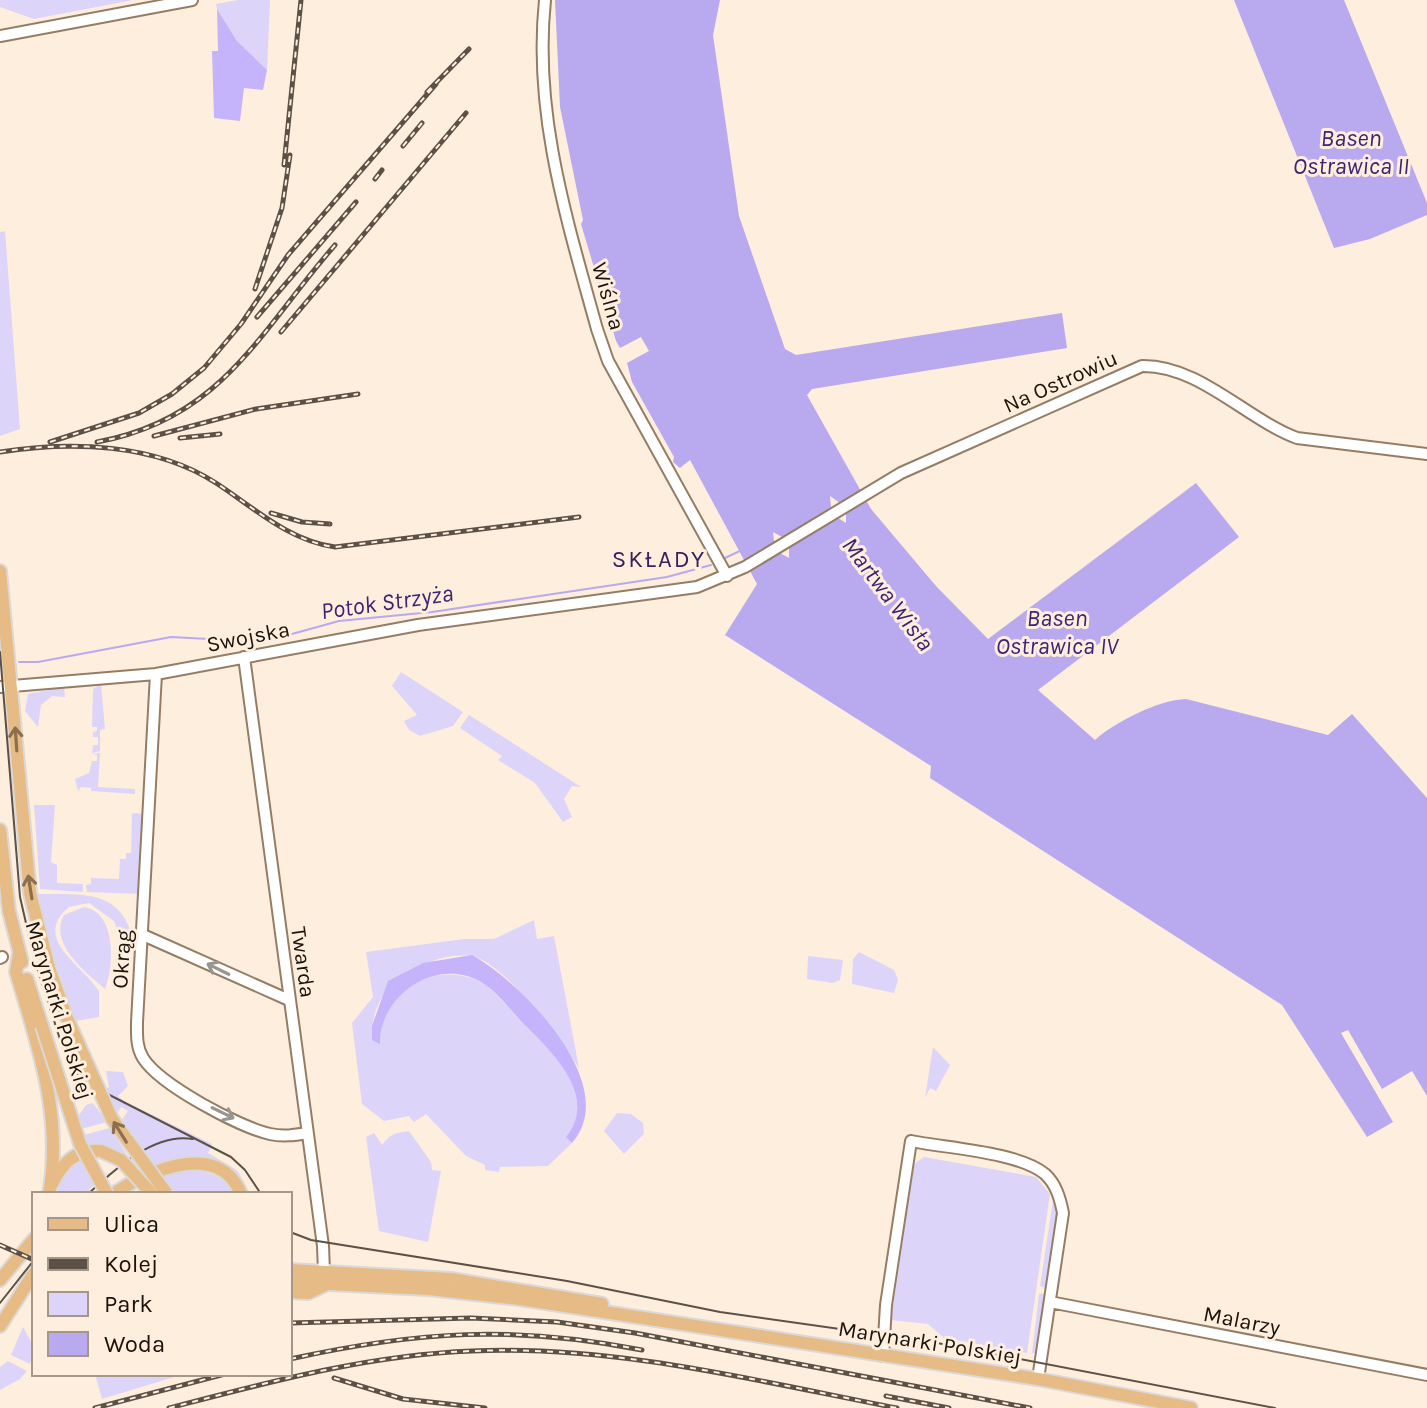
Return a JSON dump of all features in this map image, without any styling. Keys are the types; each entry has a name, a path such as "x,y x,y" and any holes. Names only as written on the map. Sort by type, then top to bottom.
{"main road":[{"name":"Marynarki Polskiej","path":"0,571 6,687 30,893 49,968 66,1016 112,1119 166,1192"},
{"name":"Marynarki Polskiej","path":"0,830 9,911 19,954 80,1144 109,1192"},
{"path":"19,954 16,972 49,1083 54,1136 50,1190"},
{"path":"50,1190 61,1167 72,1156 90,1150 101,1151 121,1160 150,1192"},
{"path":"114,1192 158,1168 188,1163 213,1167 225,1174 239,1192"},
{"path":"0,1280 32,1241"},
{"name":"Marynarki Polskiej","path":"292,1270 326,1278"},
{"path":"0,1326 32,1276"},
{"name":"Marynarki Polskiej","path":"292,1282 326,1278 451,1279 534,1296 642,1312 662,1321 1038,1379 1191,1408"},
{"path":"292,1292 308,1293 326,1278"}],"street":[{"path":"0,36 192,0"},
{"name":"Wiślna","path":"545,0 541,61 546,123 597,329 608,361 727,576"},
{"name":"Na Ostrowiu","path":"727,576 910,469 1142,366 1162,368 1194,381 1277,431 1297,438 1427,454"},
{"name":"Swojska","path":"6,687 156,674 418,625 685,590 727,576"},
{"name":"Twarda","path":"244,657 326,1278"},
{"name":"Okrąg","path":"156,674 137,1032 139,1051 160,1076 199,1101 259,1131 279,1136 307,1133"},
{"path":"143,935 289,1000"},
{"path":"883,1356 886,1305 911,1141 1021,1162 1050,1179 1063,1213 1038,1379"},
{"name":"Malarzy","path":"1050,1302 1427,1375"}],"green space":[{"path":"0,0 133,0 34,19 0,7"},
{"path":"270,0 267,70 237,41 217,9 216,4"},
{"path":"5,231 20,429 0,436 0,232"},
{"path":"401,672 463,712 453,726 420,736 409,730 404,721 417,715 392,686"},
{"path":"101,684 105,729 100,730 100,751 92,753 93,745 98,745 98,737 93,737 97,727 92,727 93,689"},
{"path":"64,687 65,697 52,696 41,705 38,727 25,711 28,694"},
{"path":"469,715 581,787 572,786 564,799 572,817 563,822 535,783 498,760 502,756 460,728"},
{"path":"100,753 98,787 135,789 135,794 91,791 91,788 81,787 78,791 75,779 89,773 92,761 97,761 97,755 92,754"},
{"path":"34,805 55,805 51,862 57,865 57,883 83,884 83,892 40,889"},
{"path":"132,813 146,814 140,894 87,892 86,885 91,884 91,878 119,879 120,859 126,859 126,853 131,853"},
{"path":"37,894 79,895 104,900 124,916 130,930 121,938 114,921 89,903 69,907 55,930 64,951 99,991 99,1017 75,1021 49,944"},
{"path":"84,907 95,911 108,929 111,954 105,989 71,956 61,936 60,926 64,915"},
{"path":"534,920 537,939 554,936 579,1068 546,1022 514,986 498,971 470,956 443,958 409,973 388,990 378,1004 373,1021 372,1040 380,1037 391,1006 414,984 443,975 459,975 476,980 493,991 554,1056 573,1086 577,1103 576,1120 567,1137 572,1143 548,1166 500,1167 499,1172 485,1170 485,1165 466,1156 426,1114 414,1122 409,1116 384,1121 362,1104 352,1023 373,997 366,952 464,939 494,939"},
{"path":"859,952 894,970 898,980 894,993 852,984 853,959"},
{"path":"808,956 843,960 840,980 833,983 807,979"},
{"path":"933,1047 950,1065 936,1091 930,1088 925,1098"},
{"path":"106,1071 123,1072 128,1086 118,1096 212,1144 208,1153 238,1171 248,1192 242,1186 184,1159 152,1166 121,1121 128,1111 121,1107 118,1112 104,1090 109,1087"},
{"path":"93,1103 107,1122 81,1129 77,1118 86,1105"},
{"path":"617,1113 631,1114 643,1123 644,1134 624,1154 604,1131"},
{"path":"110,1128 129,1158 107,1147 86,1145 83,1135"},
{"path":"409,1131 431,1162 432,1170 441,1171 428,1242 379,1231 366,1137 374,1133 382,1145 392,1135"},
{"path":"924,1157 1036,1177 1050,1194 1027,1353 944,1338 928,1324 891,1320 914,1164"},
{"path":"81,1158 94,1185 87,1192 58,1192 62,1176"},
{"path":"171,1170 199,1171 222,1180 234,1192 174,1192 159,1174"},
{"path":"1054,1194 1058,1212 1048,1289 1040,1286"},
{"path":"1048,1293 1038,1354 1032,1353 1039,1294"},
{"path":"23,1327 32,1343 30,1364 11,1355"},
{"path":"8,1361 27,1371 20,1379 0,1390 0,1367"},
{"path":"96,1376 177,1376 102,1399"}],"shaded area":[{"path":"217,9 237,41 267,70 263,90 244,88 240,121 214,118 212,51 218,51"},
{"path":"472,955 492,968 539,1011 560,1037 576,1065 585,1093 584,1119 572,1143 566,1137 575,1120 577,1104 566,1072 500,998 479,981 462,975 445,974 413,986 399,997 389,1011 382,1027 380,1044 372,1040 372,1026 388,981 423,963"}],"water":[{"path":"555,0 720,0 713,35 739,216 785,349 796,355 1062,313 1067,348 812,389 807,395 871,509 936,586 988,639 1196,483 1239,537 1038,690 1095,740 1138,713 1175,700 1186,699 1328,735 1352,714 1427,798 1427,1096 1412,1071 1382,1089 1348,1030 1341,1033 1393,1122 1367,1137 1282,1005 930,778 931,766 725,635 757,584 690,460 680,468 673,462 674,457 632,382 627,363 649,351 641,337 620,348 616,341 581,224 583,220 560,107"},
{"name":"Basen Ostrawica II","path":"1234,0 1344,0 1427,203 1427,215 1370,239 1334,248"}],"pier":[{"path":"860,490 867,500 846,513 846,523 838,518 789,548 789,558 780,553 748,573 742,562 774,542 773,532 782,537 831,508 830,496 840,503"}],"waterway":[{"name":"Potok Strzyża","path":"725,558 742,550"},
{"name":"Potok Strzyża","path":"19,662 38,662 171,637 263,642 339,621 432,612 667,577 711,565"}],"tram line":[{"path":"0,652 20,897 34,958 65,1055 74,1071 88,1084 231,1157 245,1170 260,1192"},
{"path":"90,1192 122,1164 149,1147 178,1138 193,1139"},
{"path":"292,1233 311,1240 567,1281 720,1312 932,1342 1275,1408"},
{"path":"0,1303 32,1263"}],"railway":[{"path":"284,165 301,0"},
{"path":"427,92 469,49"},
{"path":"50,442 139,413 172,394 204,368 241,324 288,255 436,84"},
{"path":"281,332 466,113"},
{"path":"403,146 422,123"},
{"path":"255,289 282,208 290,155"},
{"path":"375,179 382,170"},
{"path":"257,317 356,202"},
{"path":"97,442 140,430 176,414 207,392 259,340 335,245"},
{"path":"154,436 256,409 358,394"},
{"path":"180,438 220,434"},
{"path":"0,452 83,446 111,448 166,460 216,483 302,538 335,547 579,517"},
{"path":"271,513 302,522 330,524"},
{"path":"0,1245 32,1259"},
{"path":"292,1323 471,1318 557,1322 635,1333 1030,1408"},
{"path":"292,1359 381,1342 466,1335 551,1337 642,1350"},
{"path":"169,1408 357,1364 472,1351 526,1351 633,1359 897,1408"},
{"path":"95,1408 217,1376"},
{"path":"334,1378 403,1399 485,1408"},
{"path":"886,1396 949,1408"}],"district":[{"name":"SKŁADY","path":"659,559"}],"water label":[{"name":"Martwa Wisła","path":"888,594"},
{"name":"Basen Ostrawica IV","path":"1057,632"}]}
